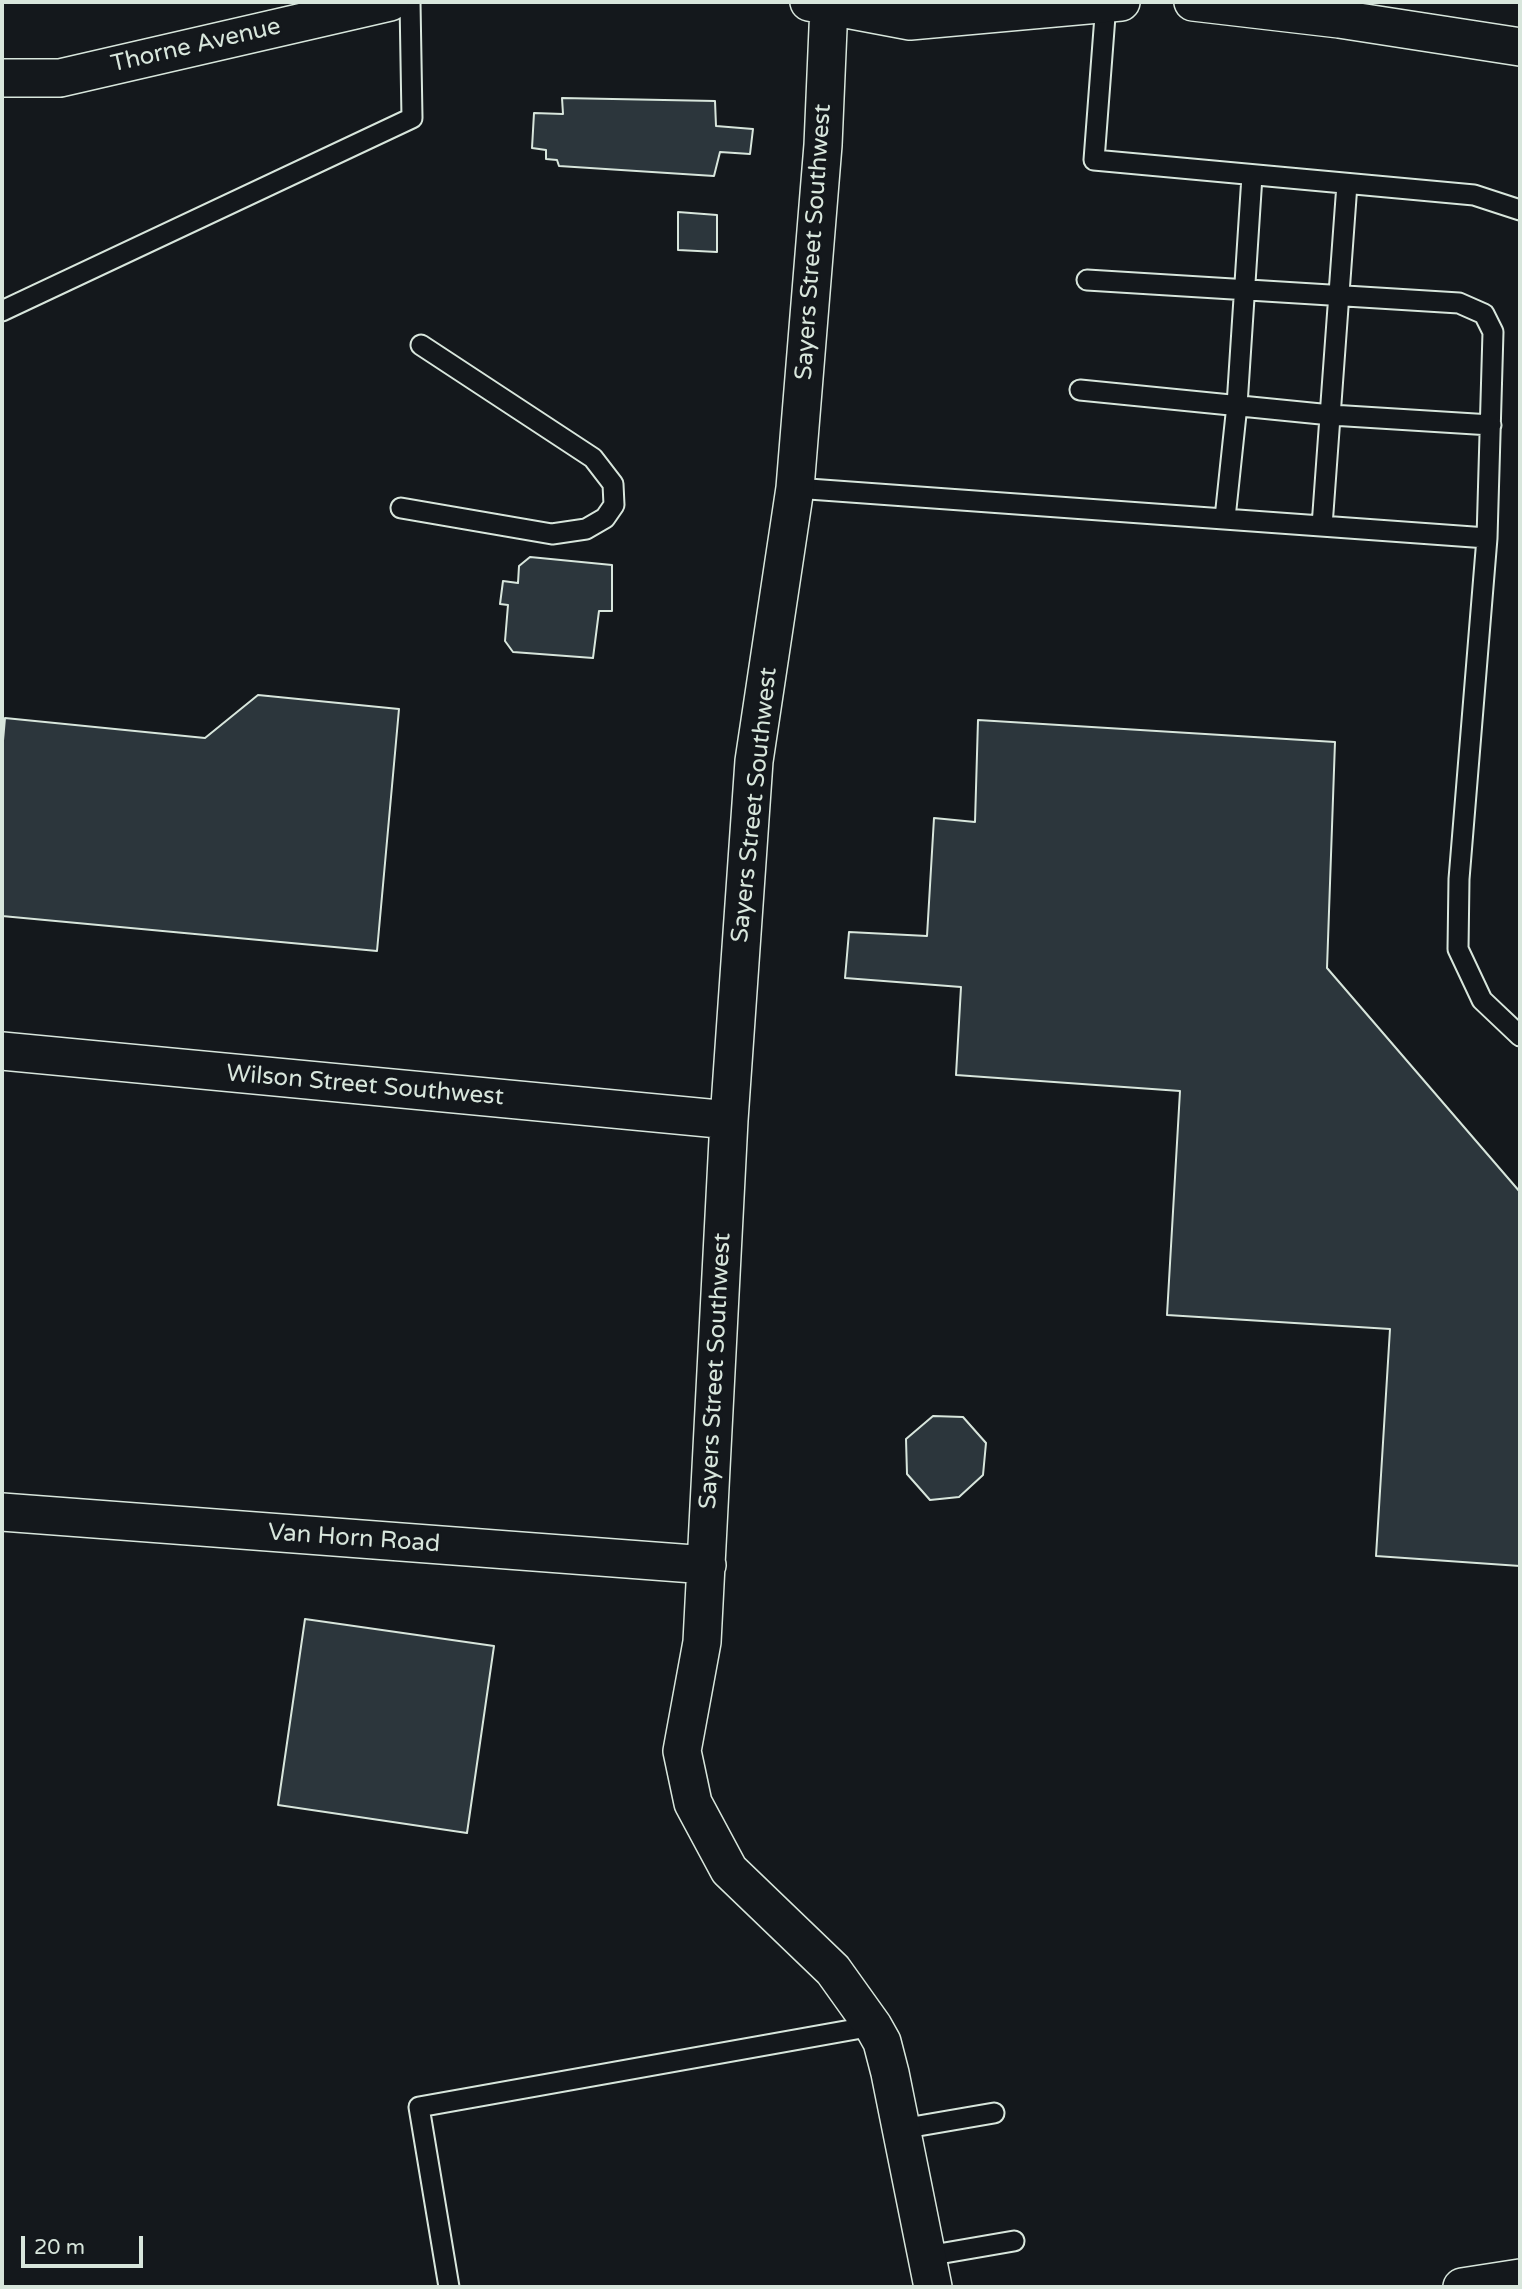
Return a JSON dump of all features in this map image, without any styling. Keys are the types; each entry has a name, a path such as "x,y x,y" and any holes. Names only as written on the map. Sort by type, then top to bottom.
{"street":[{"name":"Thorne Avenue","path":"2,78 60,78 390,2"},
{"path":"819,4 910,21 1114,2"},
{"path":"1193,2 1338,10 1520,47"},
{"name":"Sayers Street Southwest","path":"819,4 823,145 795,488 754,761 729,1120 702,1642 682,1751 693,1802 729,1870 833,1970 882,2042 930,2272"},
{"name":"Wilson Street Southwest","path":"2,1051 729,1120"},
{"name":"Van Horn Road","path":"2,1512 707,1565"},
{"path":"1462,2287 1520,2278"}],"lane":[{"path":"2,311 412,118 410,2"},
{"path":"1114,2 1094,160 1475,195 1520,210"},
{"path":"1225,518 1237,405 1252,176"},
{"path":"1322,526 1347,184"},
{"path":"1087,280 1459,303 1484,314 1493,332 1487,538 1459,879 1458,949 1482,1000 1520,1036"},
{"path":"401,508 552,534 586,529 605,518 614,505 613,484 593,458 421,345"},
{"path":"1080,390 1331,415 1491,425"},
{"path":"795,488 1487,538"},
{"path":"449,2287 419,2108 873,2026"},
{"path":"901,2129 994,2113"},
{"path":"930,2272 1014,2241"}],"building":[{"path":"562,98 715,101 716,126 753,129 750,154 720,152 714,176 559,166 557,160 546,159 546,150 532,148 534,113 563,114"},
{"path":"678,212 717,215 717,252 678,250"},
{"path":"530,557 612,565 612,611 599,611 593,658 513,652 505,641 508,605 500,604 503,581 518,583 519,566"},
{"path":"258,695 399,709 377,951 2,916 2,752 5,718 205,738"},
{"path":"978,720 1335,742 1327,968 1520,1192 1520,1566 1376,1556 1390,1329 1167,1315 1180,1091 956,1075 961,987 845,978 849,932 927,936 934,818 975,822"},
{"path":"933,1416 963,1417 986,1443 983,1475 959,1497 930,1500 907,1474 906,1439"},
{"path":"305,1619 494,1646 467,1833 278,1805"}]}
